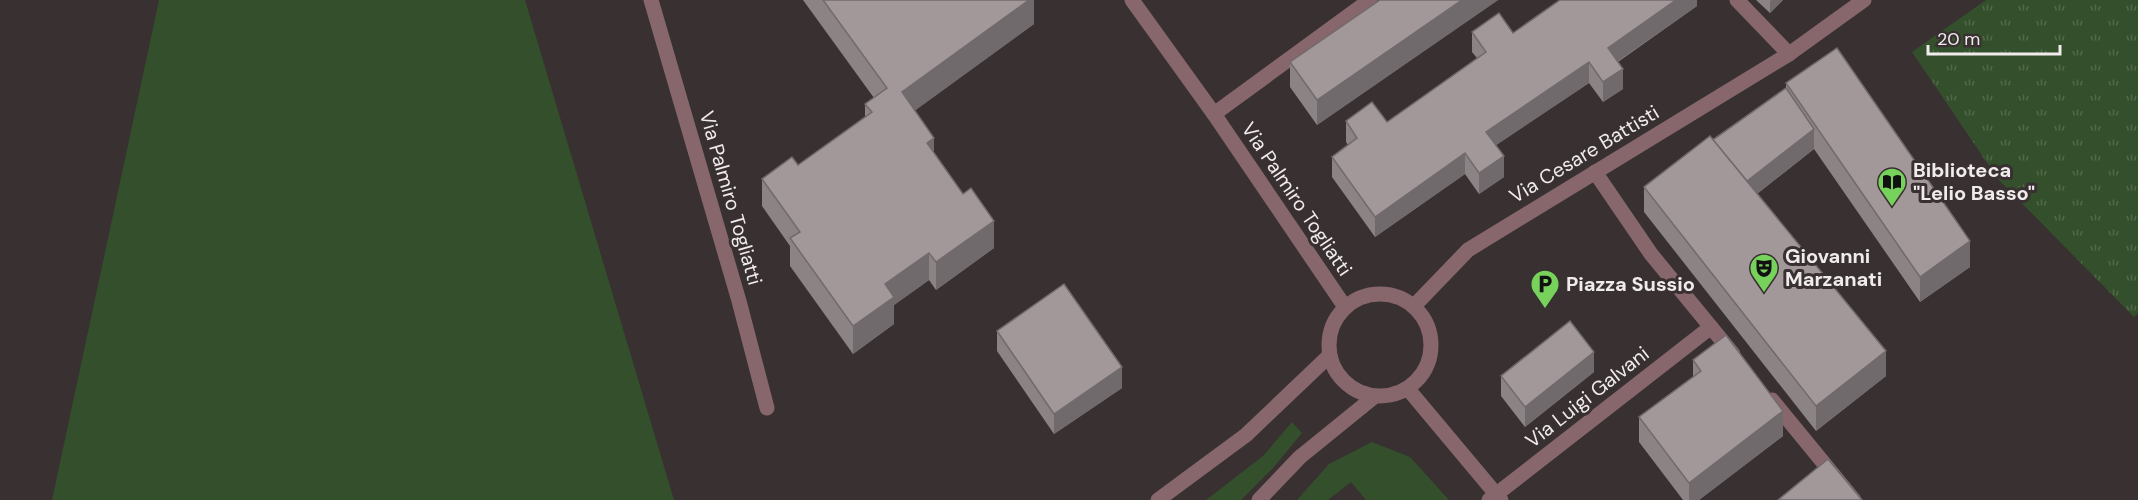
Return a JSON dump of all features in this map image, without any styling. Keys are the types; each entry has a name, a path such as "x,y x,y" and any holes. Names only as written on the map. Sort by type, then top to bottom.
{"street":[{"name":"Via Palmiro Togliatti","path":"651,0 736,290 767,408"},
{"name":"Via Palmiro Togliatti","path":"1132,0 1214,114 1345,307"},
{"name":"Via Palmiro Togliatti","path":"1214,114 1370,0"},
{"path":"1737,0 1789,54"},
{"name":"Via Cesare Battisti","path":"1414,306 1468,250 1789,54 1864,0"},
{"path":"1595,172 1651,254 1741,363"},
{"path":"1372,294 1387,294 1401,298 1414,306 1428,325 1432,348 1426,370 1418,381 1408,389 1392,396 1374,397 1358,392 1345,383 1335,371 1330,355 1329,337 1335,321 1345,307 1358,298 1372,294"},
{"name":"Via Luigi Galvani","path":"1495,498 1711,327"},
{"path":"1158,500 1246,435 1330,355"},
{"path":"1408,389 1495,498"},
{"path":"1764,391 1854,500"},
{"path":"1259,500 1300,457 1374,397"}],"green space":[{"path":"159,0 525,0 674,500 52,500"},
{"path":"1986,0 2138,0 2138,313 2134,317 1998,179 1912,52"},
{"path":"1292,422 1302,433 1273,468 1241,500 1206,500 1263,456"},
{"path":"1372,442 1410,457 1449,500 1366,500 1351,482 1328,500 1297,500 1329,464"}],"building":[{"path":"823,0 1029,0 902,92 934,138 927,143 963,194 971,188 994,221 936,262 929,253 885,284 894,297 853,326 790,238 800,232 762,179 792,157 798,165 872,112 865,104 887,88"},
{"path":"1380,0 1462,0 1317,100 1290,62"},
{"path":"1560,0 1676,0 1608,48 1623,69 1603,82 1589,62 1486,132 1504,156 1479,173 1465,153 1375,217 1332,157 1357,138 1346,121 1372,102 1387,122 1486,52 1472,32 1499,13 1513,33"},
{"name":"Biblioteca \"Lelio Basso\"","path":"1837,48 1970,241 1920,277 1786,83"},
{"path":"1786,88 1814,129 1747,181 1713,140"},
{"name":"Giovanni Marzanati","path":"1710,136 1886,351 1816,406 1644,187"},
{"path":"1064,284 1122,367 1054,414 997,331"},
{"path":"1570,321 1594,352 1525,407 1501,376"},
{"path":"1726,335 1783,411 1689,483 1639,417 1701,371 1693,360"},
{"path":"1828,459 1862,500 1778,500"}],"place":[{"name":"Biblioteca \"Lelio Basso\"","path":"1892,208"},
{"name":"Giovanni Marzanati","path":"1764,294"},
{"name":"Piazza Sussio","path":"1545,310"}]}
